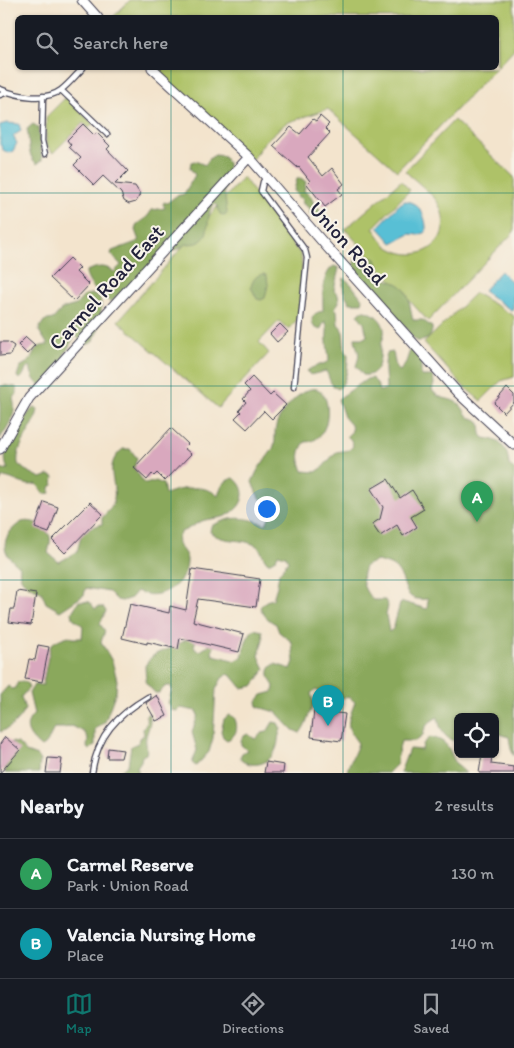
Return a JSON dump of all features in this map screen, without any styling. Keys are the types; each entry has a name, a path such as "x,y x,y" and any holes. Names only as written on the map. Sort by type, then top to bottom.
{"street":[{"path":"82,0 95,15"},
{"name":"Union Road","path":"154,70 249,157 327,247 458,392 514,445"},
{"name":"Carmel Road East","path":"0,450 28,398 249,157"}],"lane":[{"path":"0,89 8,92 49,95 61,90 81,70"},
{"path":"61,90 107,134"},
{"path":"0,95 8,92"},
{"path":"43,96 42,141 45,154"},
{"path":"266,177 261,191 304,250 307,258 294,387"},
{"path":"92,773 101,743 109,728 126,711 148,697"}],"green space":[{"path":"130,0 514,0 514,49 499,65 499,15 115,15"},
{"path":"154,70 494,70 397,171 328,109 286,123 265,141 252,160"},
{"path":"66,97 93,124 89,128 83,123 53,153 46,145 46,117"},
{"path":"454,120 514,177 514,232 428,321 345,229 401,181 410,190 373,228 387,246 402,253 414,254 434,246 440,238 443,227 443,216 438,203 405,171"},
{"path":"33,124 38,127 42,160 37,164 31,156 27,129"},
{"path":"215,155 223,156 228,163 228,184 224,190 227,213 225,216 220,214 215,204 211,208 207,231 202,240 197,243 186,244 174,251 166,252 111,302 102,296 88,280 86,271 97,267 104,267 114,272 121,265 111,254 112,251 139,241 135,230 137,224 147,217 152,210 165,208 164,202 167,203 176,196 184,194 195,175 190,168 191,162 195,161 205,165"},
{"path":"243,177 301,255 299,317 289,330 279,321 259,342 269,353 218,408 118,321"},
{"path":"301,178 306,182 304,191 311,196 314,204 319,208 320,213 315,217 310,214 309,208 303,204 301,198 298,197 294,190 297,179"},
{"path":"359,255 375,258 380,272 385,278 404,289 409,299 413,320 423,320 432,327 428,338 417,341 409,334 408,329 370,290 355,269 354,261"},
{"path":"334,266 339,268 334,290 338,295 339,302 335,308 337,310 338,324 343,331 344,347 348,355 345,378 338,389 331,383 326,371 310,375 307,371 329,361 325,321 320,330 314,327 312,319 316,313 323,311 325,280 327,274"},
{"path":"264,274 267,276 268,285 265,298 261,300 257,299 251,287 255,278"},
{"path":"344,278 363,300 362,303 350,303 343,288"},
{"path":"475,293 514,316 514,377 501,381 481,401 463,386 424,343"},
{"path":"91,294 99,297 101,301 100,323 92,343 84,343 75,335 64,356 62,374 52,385 44,387 38,383 33,376 30,366 20,379 18,378 20,367 29,361 38,348 48,345 39,331 44,321 53,319 62,309 76,305 85,295"},
{"path":"361,311 370,312 378,318 384,330 378,366 369,375 363,375 356,366 359,354 355,338 367,336 364,323 358,315"},
{"path":"410,350 416,350 421,355 421,376 433,376 434,384 432,390 440,397 458,403 469,417 476,419 480,424 483,437 495,440 502,445 508,456 509,465 514,469 514,756 509,737 499,734 499,713 454,713 454,741 444,733 438,717 428,724 423,735 415,741 401,741 397,764 388,773 347,773 358,743 349,727 349,719 355,702 349,697 330,700 323,698 321,693 316,690 311,693 314,705 300,733 293,730 276,712 258,707 257,701 262,695 273,692 274,686 269,674 272,666 275,664 291,669 294,662 292,642 279,632 276,624 266,617 260,607 266,601 273,599 279,573 288,561 286,556 278,554 276,559 268,563 257,546 251,543 221,538 210,532 211,526 219,522 238,518 266,524 272,511 257,494 252,482 258,469 273,448 275,428 292,401 305,391 311,389 317,389 326,400 327,418 325,427 321,435 314,440 305,442 300,453 303,471 316,472 336,452 349,450 353,446 347,436 352,431 351,425 344,417 338,399 367,379 372,378 377,383 379,391 386,389 385,367 387,353 393,352 396,368 400,371 406,362","holes":["377,561 390,565 400,575 409,595 413,598 428,599 427,609 403,602 400,604 393,629 389,632 386,615 388,606 385,600 373,600 363,584 363,575 366,565"]},
{"path":"4,385 16,387 17,394 13,399 13,415 0,439 0,387"},
{"path":"35,407 38,409 34,423 22,443 18,464 41,478 49,475 54,477 50,493 44,494 37,484 28,485 3,477 0,482 0,470 8,469 5,458 10,441 28,413"},
{"path":"123,449 130,449 137,458 134,468 145,484 156,481 163,484 165,494 178,490 199,488 206,489 218,496 223,484 234,478 242,488 243,498 238,507 228,515 202,521 181,532 178,537 178,544 186,556 186,569 183,577 170,589 154,595 137,591 131,598 122,601 117,600 109,592 86,588 84,595 60,611 46,603 41,591 24,583 20,576 20,567 8,555 5,542 11,531 26,521 39,524 46,530 50,537 48,553 59,562 77,552 81,536 86,529 102,524 102,518 112,505 114,498 113,463 116,456"},
{"path":"79,601 90,602 95,609 103,607 106,611 100,624 105,631 101,642 112,661 117,680 116,691 105,722 95,729 95,745 90,750 87,748 88,738 84,732 72,726 54,728 47,743 41,747 30,736 27,728 34,714 29,693 34,685 43,685 51,645 59,639 69,636 82,638 83,626 73,618 72,612"},
{"path":"254,629 262,631 263,639 259,656 265,669 253,686 242,688 228,674 222,678 216,689 213,738 209,752 196,766 192,763 197,750 192,732 198,715 196,711 181,708 176,711 172,710 168,703 172,690 171,686 166,686 159,693 155,693 146,683 145,666 150,658 156,654 174,647 192,636 196,640 194,646 196,650 200,651 213,643 213,655 235,661 242,657 247,638"},
{"path":"23,681 27,683 29,688 21,697 25,709 15,723 0,732 0,695 8,686 12,689 15,688 18,682"},
{"path":"147,714 149,714 150,720 146,737 147,752 142,756 137,767 139,773 118,773 128,765 131,746 138,743 139,738 144,735 143,729 147,721"},
{"path":"229,715 234,717 237,728 235,734 227,740 223,737 221,731 224,719"},
{"path":"273,722 278,723 281,729 277,746 270,758 257,764 242,761 240,757 247,750 241,745 243,737 248,734 255,739 262,733 267,732"},
{"path":"430,737 442,741 448,747 457,765 466,773 400,773 409,749 422,750 423,744"},
{"path":"11,742 18,743 26,752 37,756 40,761 39,773 5,773"}],"water":[{"path":"7,123 19,124 21,131 13,136 17,143 13,151 9,153 3,150 0,144 0,125"},
{"path":"405,201 415,204 422,212 426,232 419,235 410,234 392,243 378,227"},
{"path":"501,271 514,284 513,309 511,310 483,291"}],"building":[{"path":"320,116 329,124 325,128 330,133 308,157 323,176 332,168 344,184 338,189 342,194 325,207 307,184 310,181 299,167 273,146 291,127 300,134 313,119 316,121"},
{"path":"83,124 94,135 97,133 110,146 107,149 128,171 115,184 135,186 140,194 136,202 129,204 124,201 121,193 103,176 94,185 74,165 81,158 69,147 71,145 67,140"},
{"path":"70,258 80,268 76,272 89,285 74,301 50,278"},
{"path":"280,324 288,332 277,342 270,334"},
{"path":"26,337 35,345 27,354 18,345"},
{"path":"0,342 8,342 14,346 10,355 0,356"},
{"path":"252,377 270,396 273,393 286,405 272,419 264,411 247,429 235,418 241,412 239,410 246,402 243,399 250,391 244,385"},
{"path":"507,388 514,395 514,402 504,413 494,403"},
{"path":"171,428 188,444 184,448 191,454 165,481 157,473 154,476 152,474 147,480 134,468"},
{"path":"388,479 400,498 412,490 424,509 411,517 417,527 403,536 397,525 380,536 372,524 380,519 383,507 371,489"},
{"path":"44,502 58,507 49,533 35,528"},
{"path":"90,502 103,514 65,553 52,540"},
{"path":"192,569 260,579 256,607 198,599 193,621 244,634 239,652 180,638 178,649 122,638 130,604 169,613 170,606 186,610"},
{"path":"17,591 36,594 31,625 9,622 11,609 14,609"},
{"path":"38,645 49,647 42,682 25,679 29,659 35,660"},
{"path":"157,695 167,716 156,721 146,703"},
{"path":"314,710 345,714 341,741 311,737"},
{"path":"5,737 20,750 0,773 0,744"},
{"path":"108,748 123,750 121,758 107,758"},
{"path":"48,758 62,759 60,773 46,773"},
{"path":"481,758 492,758 491,764 514,767 514,773 479,773"},
{"path":"266,762 284,765 283,773 264,773"}],"place":[{"name":"Carmel Reserve","path":"477,522"},
{"name":"Valencia Nursing Home","path":"328,726"}]}
